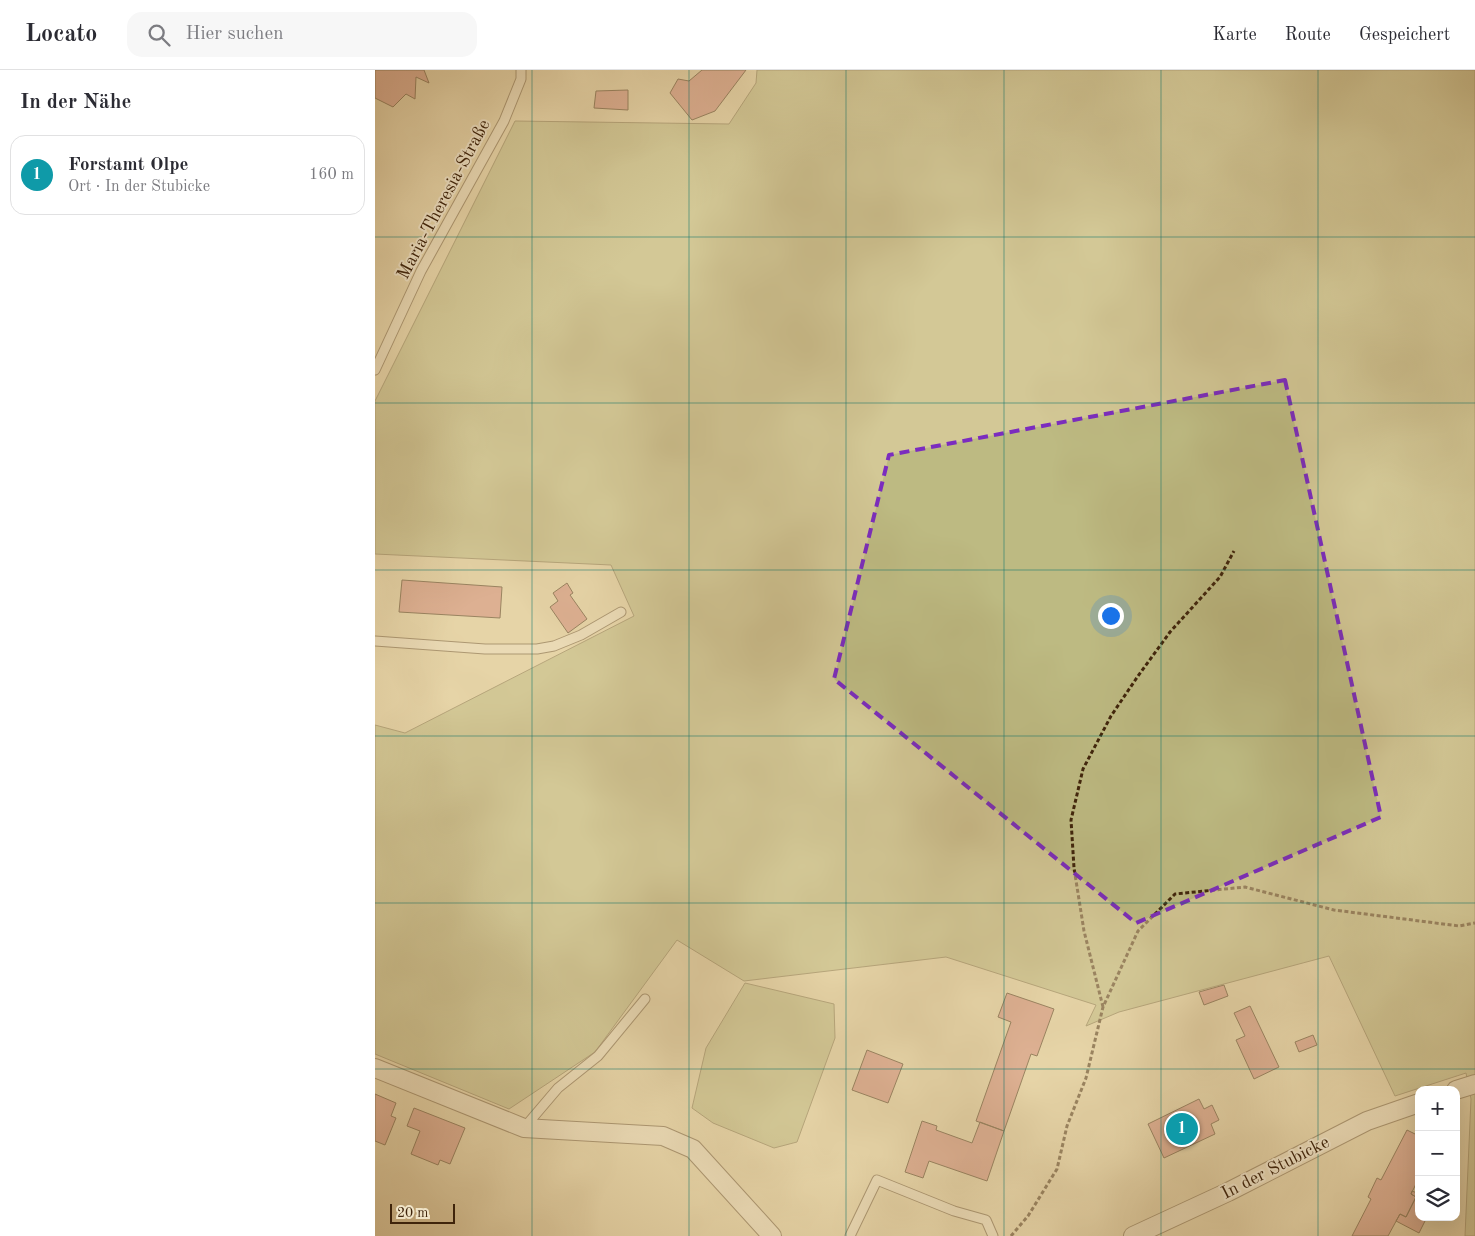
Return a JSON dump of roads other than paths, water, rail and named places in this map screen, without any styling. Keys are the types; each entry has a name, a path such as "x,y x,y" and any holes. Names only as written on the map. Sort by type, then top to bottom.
{"street":[{"path":"375,1068 524,1128 663,1136 693,1149 772,1236"},
{"path":"1460,1089 1475,1084"},
{"name":"In der Stubicke","path":"1133,1236 1227,1192 1367,1121 1415,1104"}],"lane":[{"name":"Maria-Theresia-Straße","path":"375,370 421,271 504,121 521,79 521,70"},
{"path":"375,641 485,649 537,649 555,646 581,635 621,612"},
{"path":"524,1128 558,1088 599,1056 645,999"},
{"path":"850,1236 877,1180 954,1211 985,1220 993,1236"}],"place":[{"name":"Forstamt Olpe","path":"1182,1129"}]}
